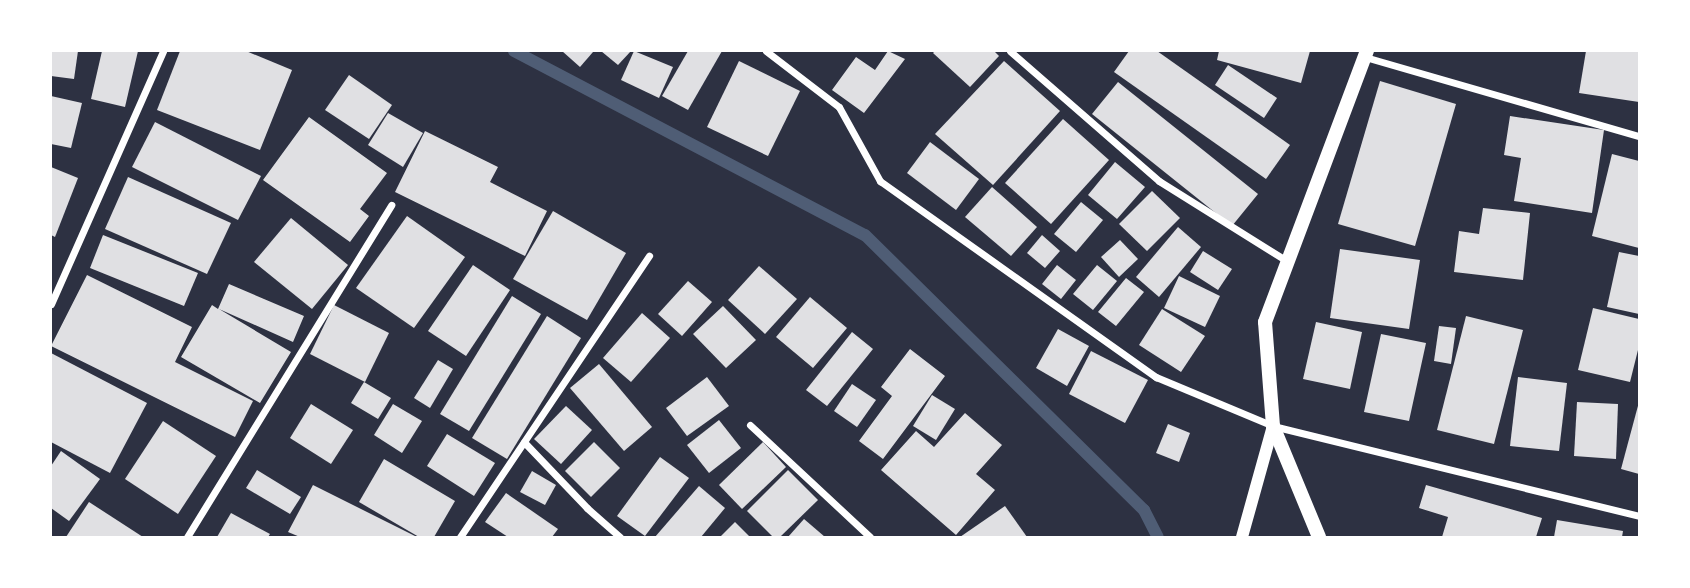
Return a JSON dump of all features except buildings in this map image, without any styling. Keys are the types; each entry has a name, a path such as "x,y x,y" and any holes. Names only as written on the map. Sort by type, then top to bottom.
{"main road":[{"path":"1319,537 1273,426 1265,322 1366,54"}],"street":[{"path":"51,304 163,51"},
{"path":"766,51 839,107 880,181 1157,377 1273,426 1639,516"},
{"path":"1010,51 1159,181 1288,261"},
{"path":"1366,54 1639,136"},
{"path":"187,537 391,205"},
{"path":"460,537 649,256"},
{"path":"750,425 870,537"},
{"path":"1242,537 1273,426"},
{"path":"524,442 587,508 620,537"}],"waterway":[{"path":"514,51 865,235 1144,510 1158,537"}]}
